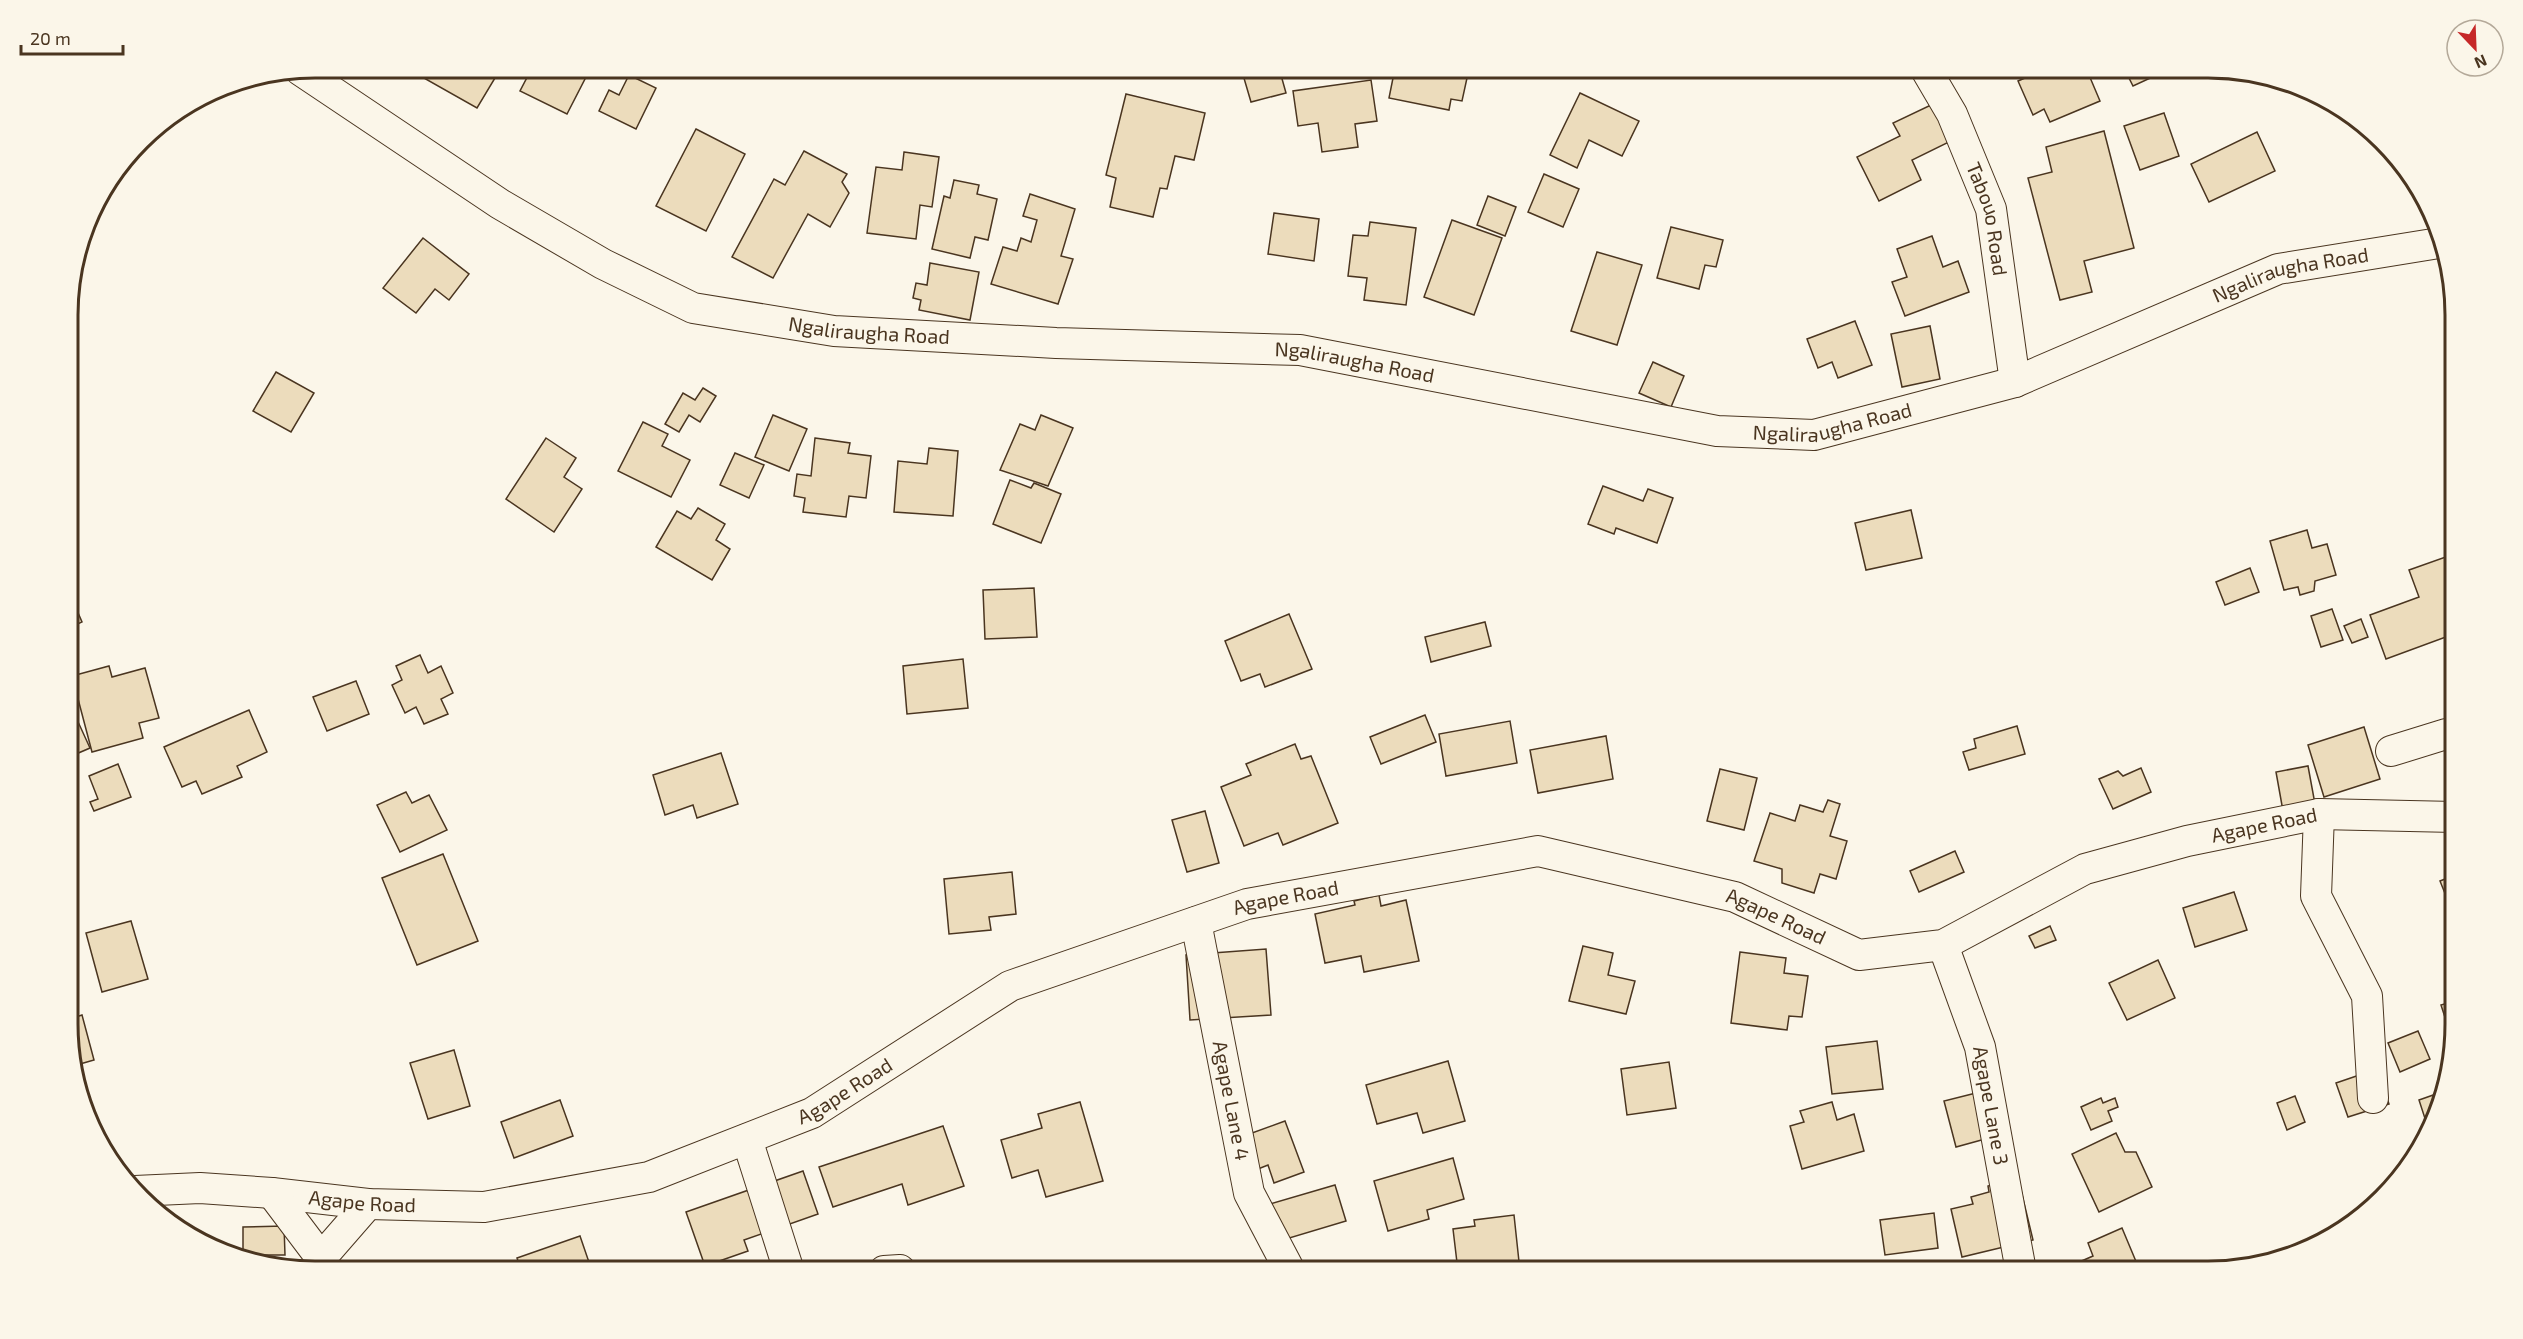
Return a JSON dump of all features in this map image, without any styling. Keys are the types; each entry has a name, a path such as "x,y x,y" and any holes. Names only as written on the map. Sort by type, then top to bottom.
{"street":[{"name":"Ngaliraugha Road","path":"312,78 500,204 603,264 693,308 834,331 1056,342 1300,350 1728,431 1814,435 2015,382 2278,269 2434,244"},
{"name":"Tabouo Road","path":"1931,78 1952,114 1991,209 2015,382"},
{"path":"2391,751 2445,734"},
{"path":"2319,814 2316,896 2367,996 2373,1098"},
{"name":"Agape Road","path":"146,1191 200,1188 272,1193 368,1204 484,1207 649,1178 812,1113 1010,986 1247,904 1538,850 1735,897 1859,955 1943,945 2085,868 2187,841 2319,814 2445,817"},
{"name":"Agape Lane 4","path":"1196,922 1248,1193 1285,1261"},
{"name":"Agape Lane 3","path":"1943,945 1980,1047 2019,1261"},
{"path":"747,1139 786,1261"},
{"path":"272,1193 319,1261"},
{"path":"325,1261 368,1204"}],"building":[{"path":"424,78 495,78 477,108"},
{"path":"527,78 585,78 567,114 520,91"},
{"path":"628,78 635,78 656,88 636,129 599,111 609,90 619,95"},
{"path":"1244,78 1282,78 1286,93 1251,102"},
{"path":"1393,78 1467,78 1462,101 1451,99 1449,110 1389,98"},
{"path":"2025,78 2090,78 2100,101 2050,122 2044,109 2033,115 2018,81"},
{"path":"2129,78 2150,78 2133,86"},
{"path":"1371,80 1377,121 1355,124 1358,147 1322,152 1318,123 1298,126 1293,91"},
{"path":"1580,93 1639,121 1622,156 1589,140 1577,168 1550,155"},
{"path":"1126,94 1205,113 1194,160 1175,156 1167,189 1160,188 1153,217 1110,207 1116,178 1106,175"},
{"path":"1933,104 1951,141 1912,160 1921,180 1879,201 1857,157 1900,136 1893,123"},
{"path":"2164,113 2179,156 2140,170 2124,126"},
{"path":"696,129 745,154 706,231 656,206"},
{"path":"2104,131 2134,248 2084,261 2092,292 2060,300 2028,178 2052,172 2046,147"},
{"path":"2257,132 2275,171 2209,202 2191,164"},
{"path":"804,151 847,174 842,182 849,193 830,227 808,214 773,278 732,257 774,179 785,185"},
{"path":"904,152 939,157 932,207 920,205 916,239 867,233 876,167 902,170"},
{"path":"1544,174 1579,189 1563,227 1528,212"},
{"path":"954,180 979,185 977,194 997,199 988,240 975,237 970,258 932,249 944,196 950,198"},
{"path":"1030,194 1075,209 1061,256 1073,259 1058,304 991,284 1003,247 1017,251 1021,238 1031,242 1037,220 1023,216"},
{"path":"1488,196 1516,207 1505,236 1477,225"},
{"path":"1274,213 1319,219 1314,261 1268,254"},
{"path":"1452,220 1502,238 1474,315 1424,297"},
{"path":"1370,222 1416,228 1406,305 1364,300 1367,278 1348,276 1353,235 1368,236"},
{"path":"1671,227 1723,240 1716,267 1705,265 1699,289 1657,278"},
{"path":"1932,236 1943,267 1958,261 1969,292 1905,316 1892,282 1907,277 1897,249"},
{"path":"423,238 469,274 449,300 435,289 416,313 383,288"},
{"path":"1597,252 1642,265 1617,345 1571,331"},
{"path":"930,263 979,272 970,320 919,310 921,300 913,298 916,283 927,285"},
{"path":"1855,321 1872,365 1838,378 1832,362 1818,368 1807,339"},
{"path":"1930,326 1940,379 1902,387 1891,334"},
{"path":"1653,362 1684,376 1671,407 1639,393"},
{"path":"276,372 314,393 291,432 253,411"},
{"path":"703,388 716,396 700,422 689,415 679,432 665,424 683,393 695,400"},
{"path":"773,415 807,429 789,471 755,457"},
{"path":"1041,415 1073,428 1048,486 1000,470 1020,424 1035,430"},
{"path":"643,422 668,434 662,446 690,460 671,497 618,471"},
{"path":"546,438 576,458 564,477 582,489 554,532 506,499"},
{"path":"815,438 850,443 848,453 871,456 866,498 849,496 846,517 803,512 805,498 794,496 797,474 811,476"},
{"path":"929,448 958,451 953,516 894,512 898,461 927,464"},
{"path":"735,453 764,465 749,498 720,485"},
{"path":"1010,480 1031,488 1034,483 1061,494 1041,543 993,524"},
{"path":"1603,486 1643,501 1648,489 1673,498 1657,543 1616,528 1614,534 1588,524"},
{"path":"698,508 725,524 716,540 730,549 712,580 656,547 677,511 691,519"},
{"path":"1911,510 1922,558 1866,570 1855,523"},
{"path":"2307,530 2312,548 2327,544 2336,575 2315,581 2314,591 2300,595 2298,587 2284,590 2270,541"},
{"path":"2445,557 2445,637 2386,659 2370,615 2419,597 2409,570"},
{"path":"2250,568 2259,592 2225,605 2216,582"},
{"path":"1034,588 1037,637 985,639 983,590"},
{"path":"2332,609 2343,640 2321,647 2311,616"},
{"path":"1289,614 1312,669 1265,687 1260,674 1241,681 1225,641"},
{"path":"2361,619 2368,637 2352,643 2344,626"},
{"path":"1485,622 1491,646 1431,662 1425,637"},
{"path":"420,655 428,673 441,666 453,693 441,699 448,714 424,724 416,707 405,713 392,685 402,680 396,666"},
{"path":"963,659 968,708 907,714 903,666"},
{"path":"109,666 112,677 145,668 159,718 139,723 143,738 92,752 78,699 78,674"},
{"path":"356,681 369,714 327,731 313,697"},
{"path":"249,710 267,752 237,766 242,777 202,794 196,781 182,787 164,747"},
{"path":"1425,715 1436,742 1381,764 1370,737"},
{"path":"1510,721 1517,763 1446,776 1439,734"},
{"path":"78,722 90,748 78,753"},
{"path":"2017,726 2025,754 1969,770 1963,752 1976,748 1974,739"},
{"path":"2364,727 2380,779 2324,797 2308,745"},
{"path":"1606,736 1613,779 1538,793 1530,750"},
{"path":"1295,744 1301,759 1311,756 1338,823 1283,845 1278,833 1244,846 1221,787 1251,775 1246,764"},
{"path":"721,753 738,804 697,818 693,805 665,815 653,775"},
{"path":"118,764 131,797 94,811 90,802 98,799 89,776"},
{"path":"2308,766 2315,804 2283,811 2276,772"},
{"path":"2141,768 2151,792 2113,809 2099,779 2118,771 2123,776"},
{"path":"1720,769 1757,778 1744,830 1707,821"},
{"path":"406,792 412,803 429,795 447,830 400,852 377,805"},
{"path":"1828,800 1840,804 1830,836 1847,841 1836,879 1820,874 1814,893 1782,883 1782,869 1754,861 1770,813 1795,821 1800,805 1823,812"},
{"path":"1205,811 1219,863 1187,872 1172,820"},
{"path":"1955,851 1964,872 1919,892 1910,871"},
{"path":"443,854 478,941 417,965 382,878"},
{"path":"1012,872 1016,914 989,917 991,930 949,934 944,879"},
{"path":"2445,879 2445,894 2440,881"},
{"path":"2234,892 2247,930 2195,947 2183,908"},
{"path":"1379,895 1381,906 1406,900 1419,961 1364,972 1361,956 1325,963 1315,914 1355,905 1354,901"},
{"path":"131,921 148,979 102,992 86,933"},
{"path":"2050,926 2056,940 2035,948 2029,936"},
{"path":"1583,946 1613,953 1608,975 1635,981 1626,1014 1569,1001"},
{"path":"1266,949 1271,1015 1190,1020 1186,955"},
{"path":"1740,952 1786,958 1784,973 1808,976 1802,1017 1789,1016 1787,1030 1731,1023"},
{"path":"2158,960 2175,998 2127,1020 2109,983"},
{"path":"2445,1004 2445,1017 2441,1005"},
{"path":"82,1015 94,1060 82,1064 80,1055 78,1016"},
{"path":"2418,1031 2430,1059 2400,1072 2388,1043"},
{"path":"1877,1041 1883,1089 1832,1094 1826,1047"},
{"path":"454,1050 470,1106 428,1119 410,1063"},
{"path":"1448,1061 1465,1121 1423,1133 1417,1113 1377,1124 1366,1085"},
{"path":"1669,1062 1676,1108 1627,1115 1621,1069"},
{"path":"2377,1069 2389,1104 2348,1117 2336,1083"},
{"path":"1996,1088 2007,1133 1956,1147 1944,1101"},
{"path":"2434,1095 2425,1119 2419,1100"},
{"path":"2295,1096 2305,1122 2287,1130 2277,1103"},
{"path":"2101,1098 2103,1103 2115,1098 2118,1107 2108,1111 2112,1121 2091,1130 2081,1107"},
{"path":"560,1100 573,1136 514,1158 501,1122"},
{"path":"1080,1102 1103,1181 1046,1197 1038,1170 1012,1178 1001,1140 1042,1128 1038,1114"},
{"path":"1832,1102 1837,1120 1854,1114 1864,1151 1802,1169 1790,1126 1804,1122 1800,1111"},
{"path":"1285,1121 1304,1172 1274,1183 1268,1165 1253,1171 1241,1137"},
{"path":"943,1126 964,1186 908,1205 902,1184 833,1207 819,1167"},
{"path":"2116,1133 2125,1152 2136,1152 2152,1187 2099,1212 2072,1154"},
{"path":"1453,1158 1464,1199 1427,1210 1429,1219 1388,1231 1374,1181"},
{"path":"803,1171 818,1214 744,1240 748,1251 719,1261 703,1261 686,1212"},
{"path":"2018,1178 2033,1240 1962,1257 1951,1209 1973,1204 1971,1197 1989,1192 1988,1186"},
{"path":"1335,1185 1346,1221 1266,1245 1256,1208"},
{"path":"1934,1213 1938,1248 1885,1255 1880,1220"},
{"path":"1514,1215 1519,1261 1457,1261 1453,1229 1475,1226 1474,1220"},
{"path":"284,1226 285,1255 263,1255 243,1249 243,1227"},
{"path":"2122,1228 2136,1261 2082,1261 2093,1256 2088,1243"},
{"path":"580,1236 589,1261 518,1261 517,1258"}]}
